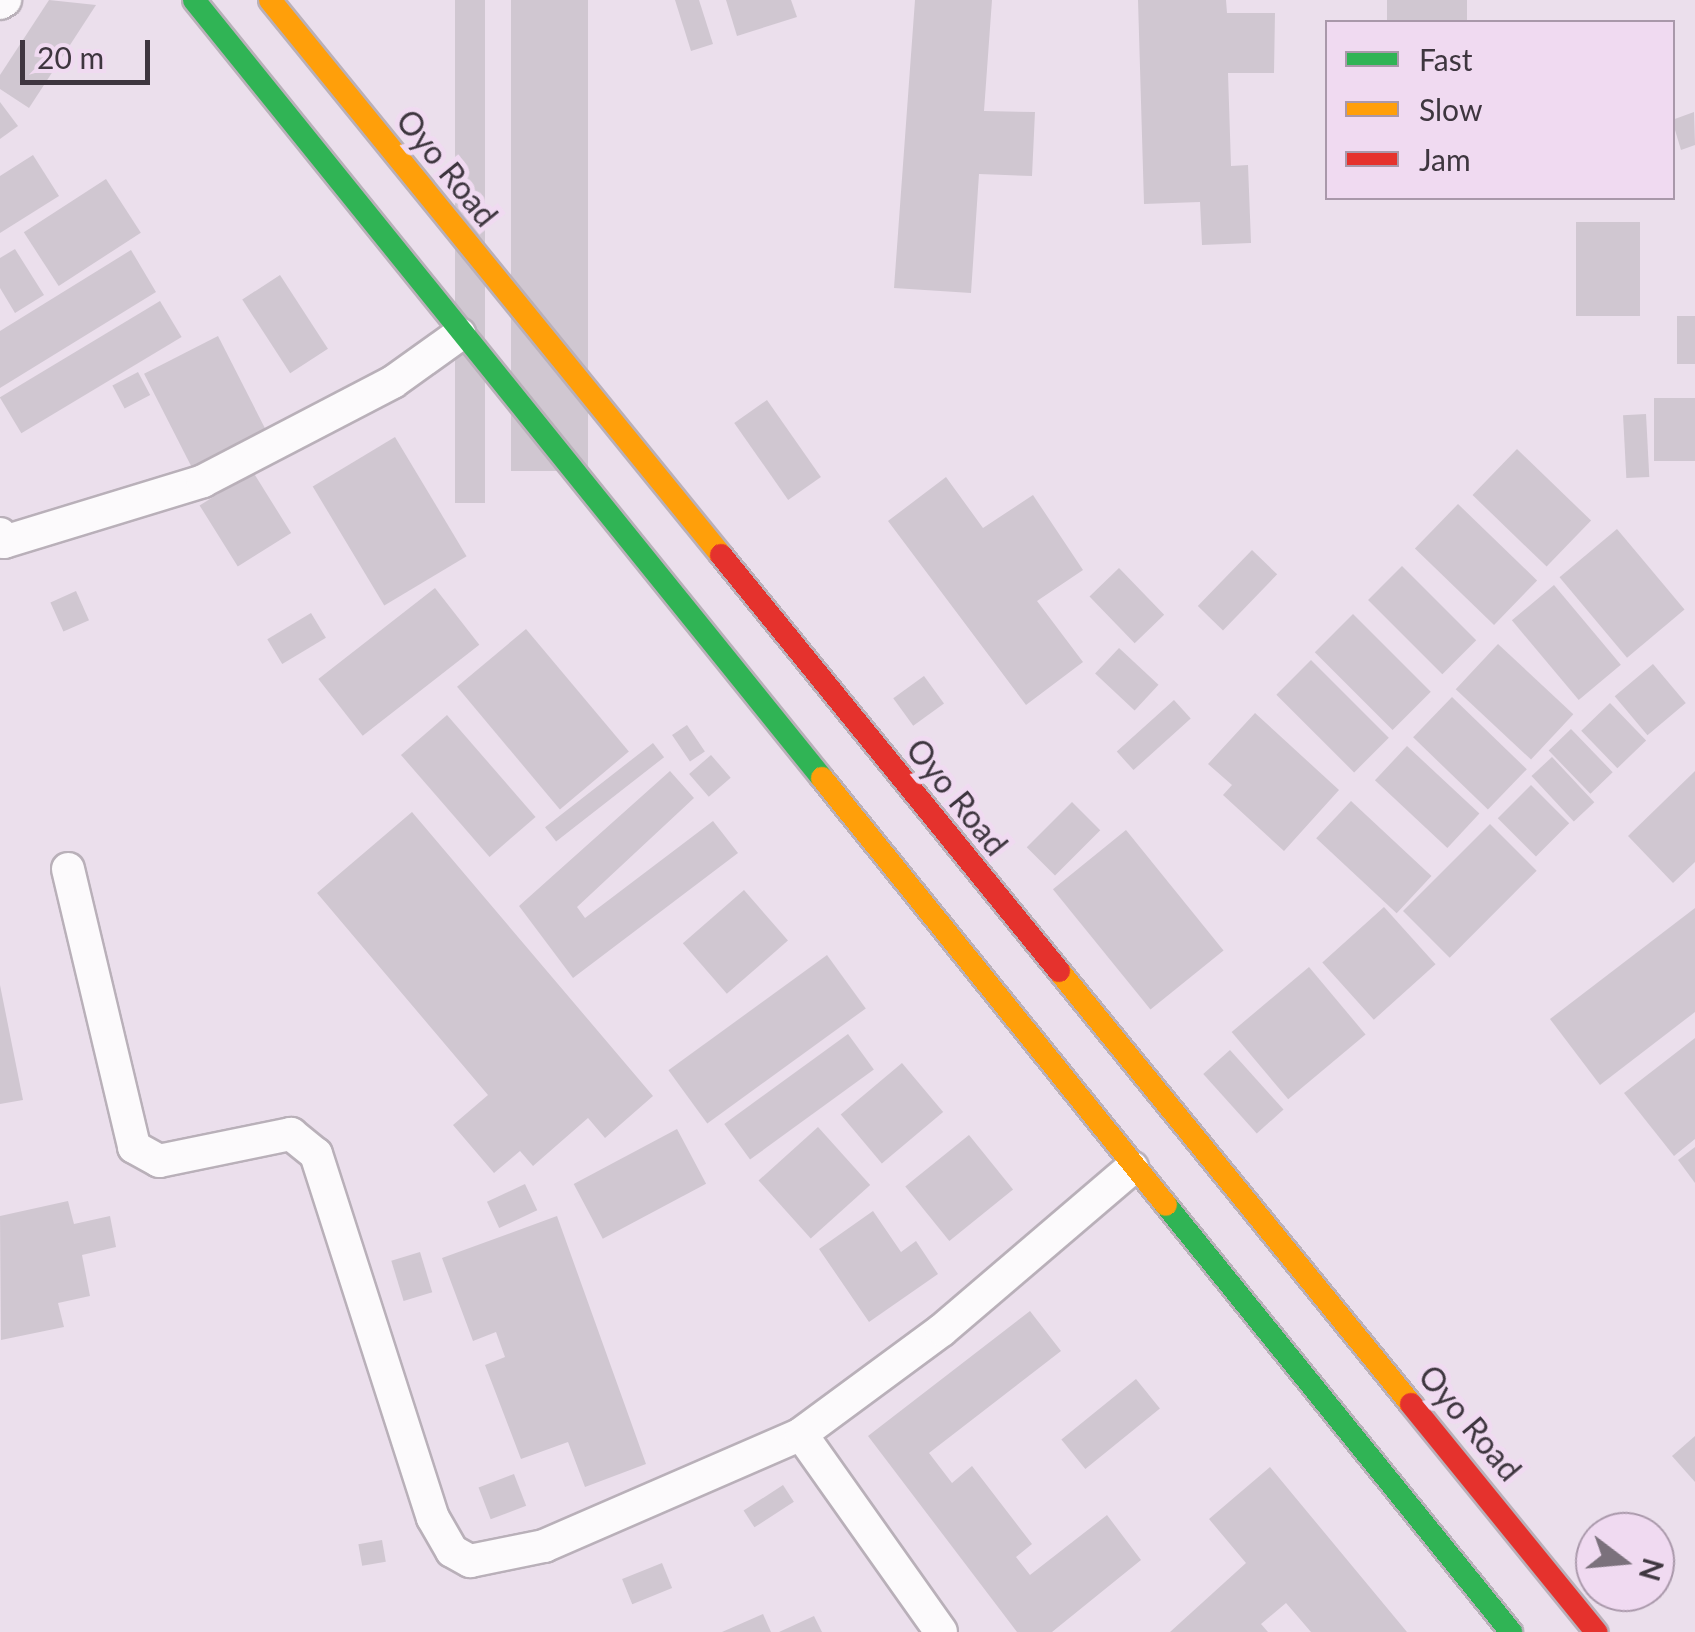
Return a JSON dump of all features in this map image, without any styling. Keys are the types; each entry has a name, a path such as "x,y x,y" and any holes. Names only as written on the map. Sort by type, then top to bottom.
{"main road":[{"path":"194,0 1132,1168 1512,1632"},
{"name":"Oyo Road","path":"270,0 1596,1632"},
{"path":"1216,1267 1266,1226"}],"street":[{"path":"1,540 203,482 394,382 460,334"},
{"path":"68,869 134,1148 159,1162 291,1134 316,1154 432,1518 452,1551 490,1561 544,1546 801,1434 942,1330 1132,1168"},
{"path":"801,1434 940,1632"}],"building":[{"path":"49,0 96,5 29,108 0,89 0,75"},
{"path":"455,0 485,0 485,503 455,503"},
{"path":"511,0 588,0 588,471 511,471"},
{"path":"675,0 699,0 713,44 691,51"},
{"path":"726,0 791,0 797,17 737,36"},
{"path":"915,0 992,0 984,111 1035,112 1032,176 979,174 971,293 894,288"},
{"path":"1138,0 1226,0 1227,13 1275,13 1274,73 1228,73 1231,166 1248,165 1251,243 1202,245 1200,202 1144,204"},
{"path":"1387,0 1467,0 1467,20 1387,20"},
{"path":"0,102 18,126 0,139"},
{"path":"1694,112 1695,145 1681,150 1675,119"},
{"path":"33,155 59,196 0,233 0,176"},
{"path":"106,179 141,233 59,286 24,232"},
{"path":"1576,222 1640,222 1640,316 1576,316"},
{"path":"15,249 44,295 15,313 0,288 0,258"},
{"path":"131,250 156,292 0,388 0,331"},
{"path":"280,275 328,349 290,373 242,300"},
{"path":"160,301 182,337 21,433 0,397"},
{"path":"1677,316 1695,316 1695,364 1677,364"},
{"path":"218,336 268,435 194,473 144,374"},
{"path":"138,372 150,395 125,409 112,386"},
{"path":"1654,398 1695,398 1695,461 1654,461"},
{"path":"767,400 821,477 788,500 734,423"},
{"path":"1646,414 1649,477 1626,478 1623,415"},
{"path":"395,437 467,556 384,606 313,486"},
{"path":"1517,449 1591,521 1547,567 1473,495"},
{"path":"253,472 291,533 238,566 200,505"},
{"path":"946,477 983,528 1033,495 1083,570 1037,601 1083,662 1026,705 888,521"},
{"path":"1458,504 1537,580 1494,625 1415,549"},
{"path":"1617,529 1684,609 1627,658 1560,577"},
{"path":"1252,550 1277,574 1223,630 1198,606"},
{"path":"1402,566 1476,640 1442,674 1368,600"},
{"path":"1119,568 1164,615 1135,643 1090,596"},
{"path":"1554,585 1621,665 1579,700 1512,620"},
{"path":"435,588 479,645 363,736 318,679"},
{"path":"76,591 89,620 63,632 50,602"},
{"path":"311,613 326,638 282,664 267,639"},
{"path":"1353,614 1431,692 1393,730 1315,652"},
{"path":"526,629 629,752 560,809 457,687"},
{"path":"1498,644 1573,714 1531,760 1456,689"},
{"path":"1119,648 1158,685 1135,710 1095,674"},
{"path":"1311,660 1389,738 1354,772 1276,695"},
{"path":"1653,664 1686,703 1647,735 1615,696"},
{"path":"924,676 944,704 913,726 893,698"},
{"path":"1452,697 1527,769 1488,810 1413,737"},
{"path":"1174,700 1191,719 1134,770 1117,752"},
{"path":"1610,703 1646,740 1617,768 1581,731"},
{"path":"1255,713 1339,790 1284,851 1223,795 1232,785 1208,764"},
{"path":"447,715 536,817 490,857 401,755"},
{"path":"687,725 705,752 690,762 672,735"},
{"path":"1571,729 1613,772 1590,794 1549,751"},
{"path":"653,743 664,757 556,842 545,827"},
{"path":"1407,746 1479,814 1447,848 1375,780"},
{"path":"711,755 731,778 709,797 689,774"},
{"path":"1552,757 1594,802 1574,821 1532,776"},
{"path":"670,771 694,798 577,907 585,918 713,821 738,853 573,978 519,906"},
{"path":"1695,771 1695,862 1673,883 1628,836"},
{"path":"1531,785 1569,823 1536,856 1498,818"},
{"path":"1351,801 1431,876 1397,913 1316,838"},
{"path":"1072,802 1100,830 1055,876 1027,847"},
{"path":"412,812 653,1096 605,1138 588,1118 533,1166 520,1151 494,1173 453,1125 488,1095 317,893"},
{"path":"1490,824 1537,871 1450,958 1403,911"},
{"path":"1126,830 1224,950 1150,1010 1053,889"},
{"path":"744,890 788,941 727,994 683,943"},
{"path":"1384,907 1436,964 1374,1020 1322,963"},
{"path":"1695,908 1695,1012 1600,1085 1550,1019"},
{"path":"827,955 866,1008 707,1124 668,1070"},
{"path":"1309,967 1366,1034 1288,1099 1232,1032"},
{"path":"0,985 23,1100 0,1104"},
{"path":"848,1034 874,1070 750,1160 724,1124"},
{"path":"1695,1038 1695,1139 1674,1156 1624,1093"},
{"path":"1230,1050 1284,1109 1257,1134 1203,1074"},
{"path":"902,1063 943,1112 882,1163 841,1114"},
{"path":"818,1127 870,1185 811,1238 759,1181"},
{"path":"677,1129 706,1184 603,1239 574,1184"},
{"path":"969,1135 1013,1189 949,1241 905,1187"},
{"path":"1695,1147 1695,1183 1678,1160"},
{"path":"525,1184 537,1210 499,1228 487,1202"},
{"path":"68,1201 74,1224 110,1216 116,1247 82,1255 90,1296 58,1303 64,1327 1,1340 0,1216"},
{"path":"873,1211 901,1252 916,1241 938,1274 869,1322 819,1249"},
{"path":"557,1216 646,1464 585,1487 568,1442 521,1459 485,1365 505,1357 496,1332 473,1341 442,1258"},
{"path":"420,1252 432,1292 404,1301 391,1261"},
{"path":"1030,1311 1061,1351 929,1453 952,1483 972,1466 1032,1544 1016,1557 1030,1575 1107,1515 1141,1560 1052,1632 1017,1632 868,1436"},
{"path":"1136,1379 1160,1409 1085,1469 1061,1439"},
{"path":"1695,1436 1695,1482 1672,1456"},
{"path":"1270,1467 1407,1632 1311,1632 1286,1603 1261,1624 1268,1632 1170,1632 1246,1563 1209,1519"},
{"path":"514,1474 526,1506 491,1519 479,1488"},
{"path":"783,1485 794,1502 754,1527 744,1511"},
{"path":"382,1540 386,1562 362,1566 358,1544"},
{"path":"662,1563 672,1588 632,1604 622,1579"},
{"path":"763,1614 771,1632 722,1632"},
{"path":"814,1616 822,1632 779,1632"}],"traffic: fast":[{"path":"194,0 822,778"},
{"path":"1166,1205 1511,1632"}],"traffic: slow":[{"path":"270,0 721,555"},
{"path":"822,778 1166,1205"},
{"path":"1059,971 1411,1404"}],"traffic: jam":[{"path":"721,555 1059,971"},
{"path":"1411,1404 1596,1632"}]}
